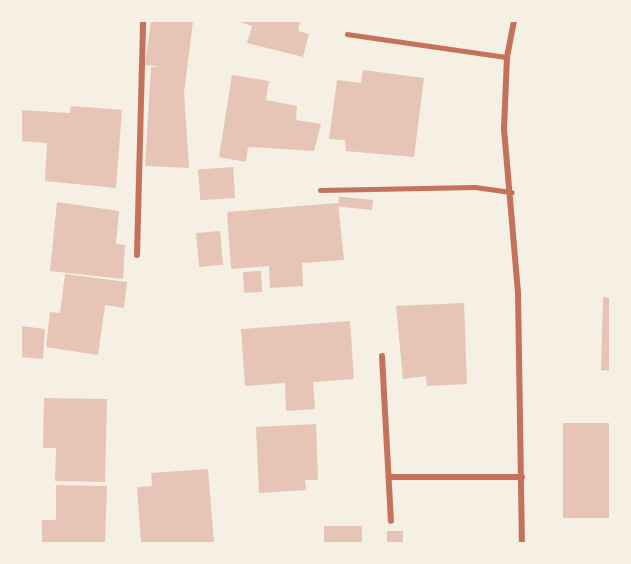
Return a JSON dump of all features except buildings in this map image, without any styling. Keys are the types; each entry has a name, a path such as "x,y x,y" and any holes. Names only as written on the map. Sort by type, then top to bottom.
{"street":[{"path":"137,255 143,21"},
{"path":"514,21 507,57 504,129 512,192 522,477 522,543"},
{"path":"382,356 391,521"},
{"path":"390,477 522,477"}],"lane":[{"path":"347,34 507,57"},
{"path":"320,190 475,187 512,192"}]}
